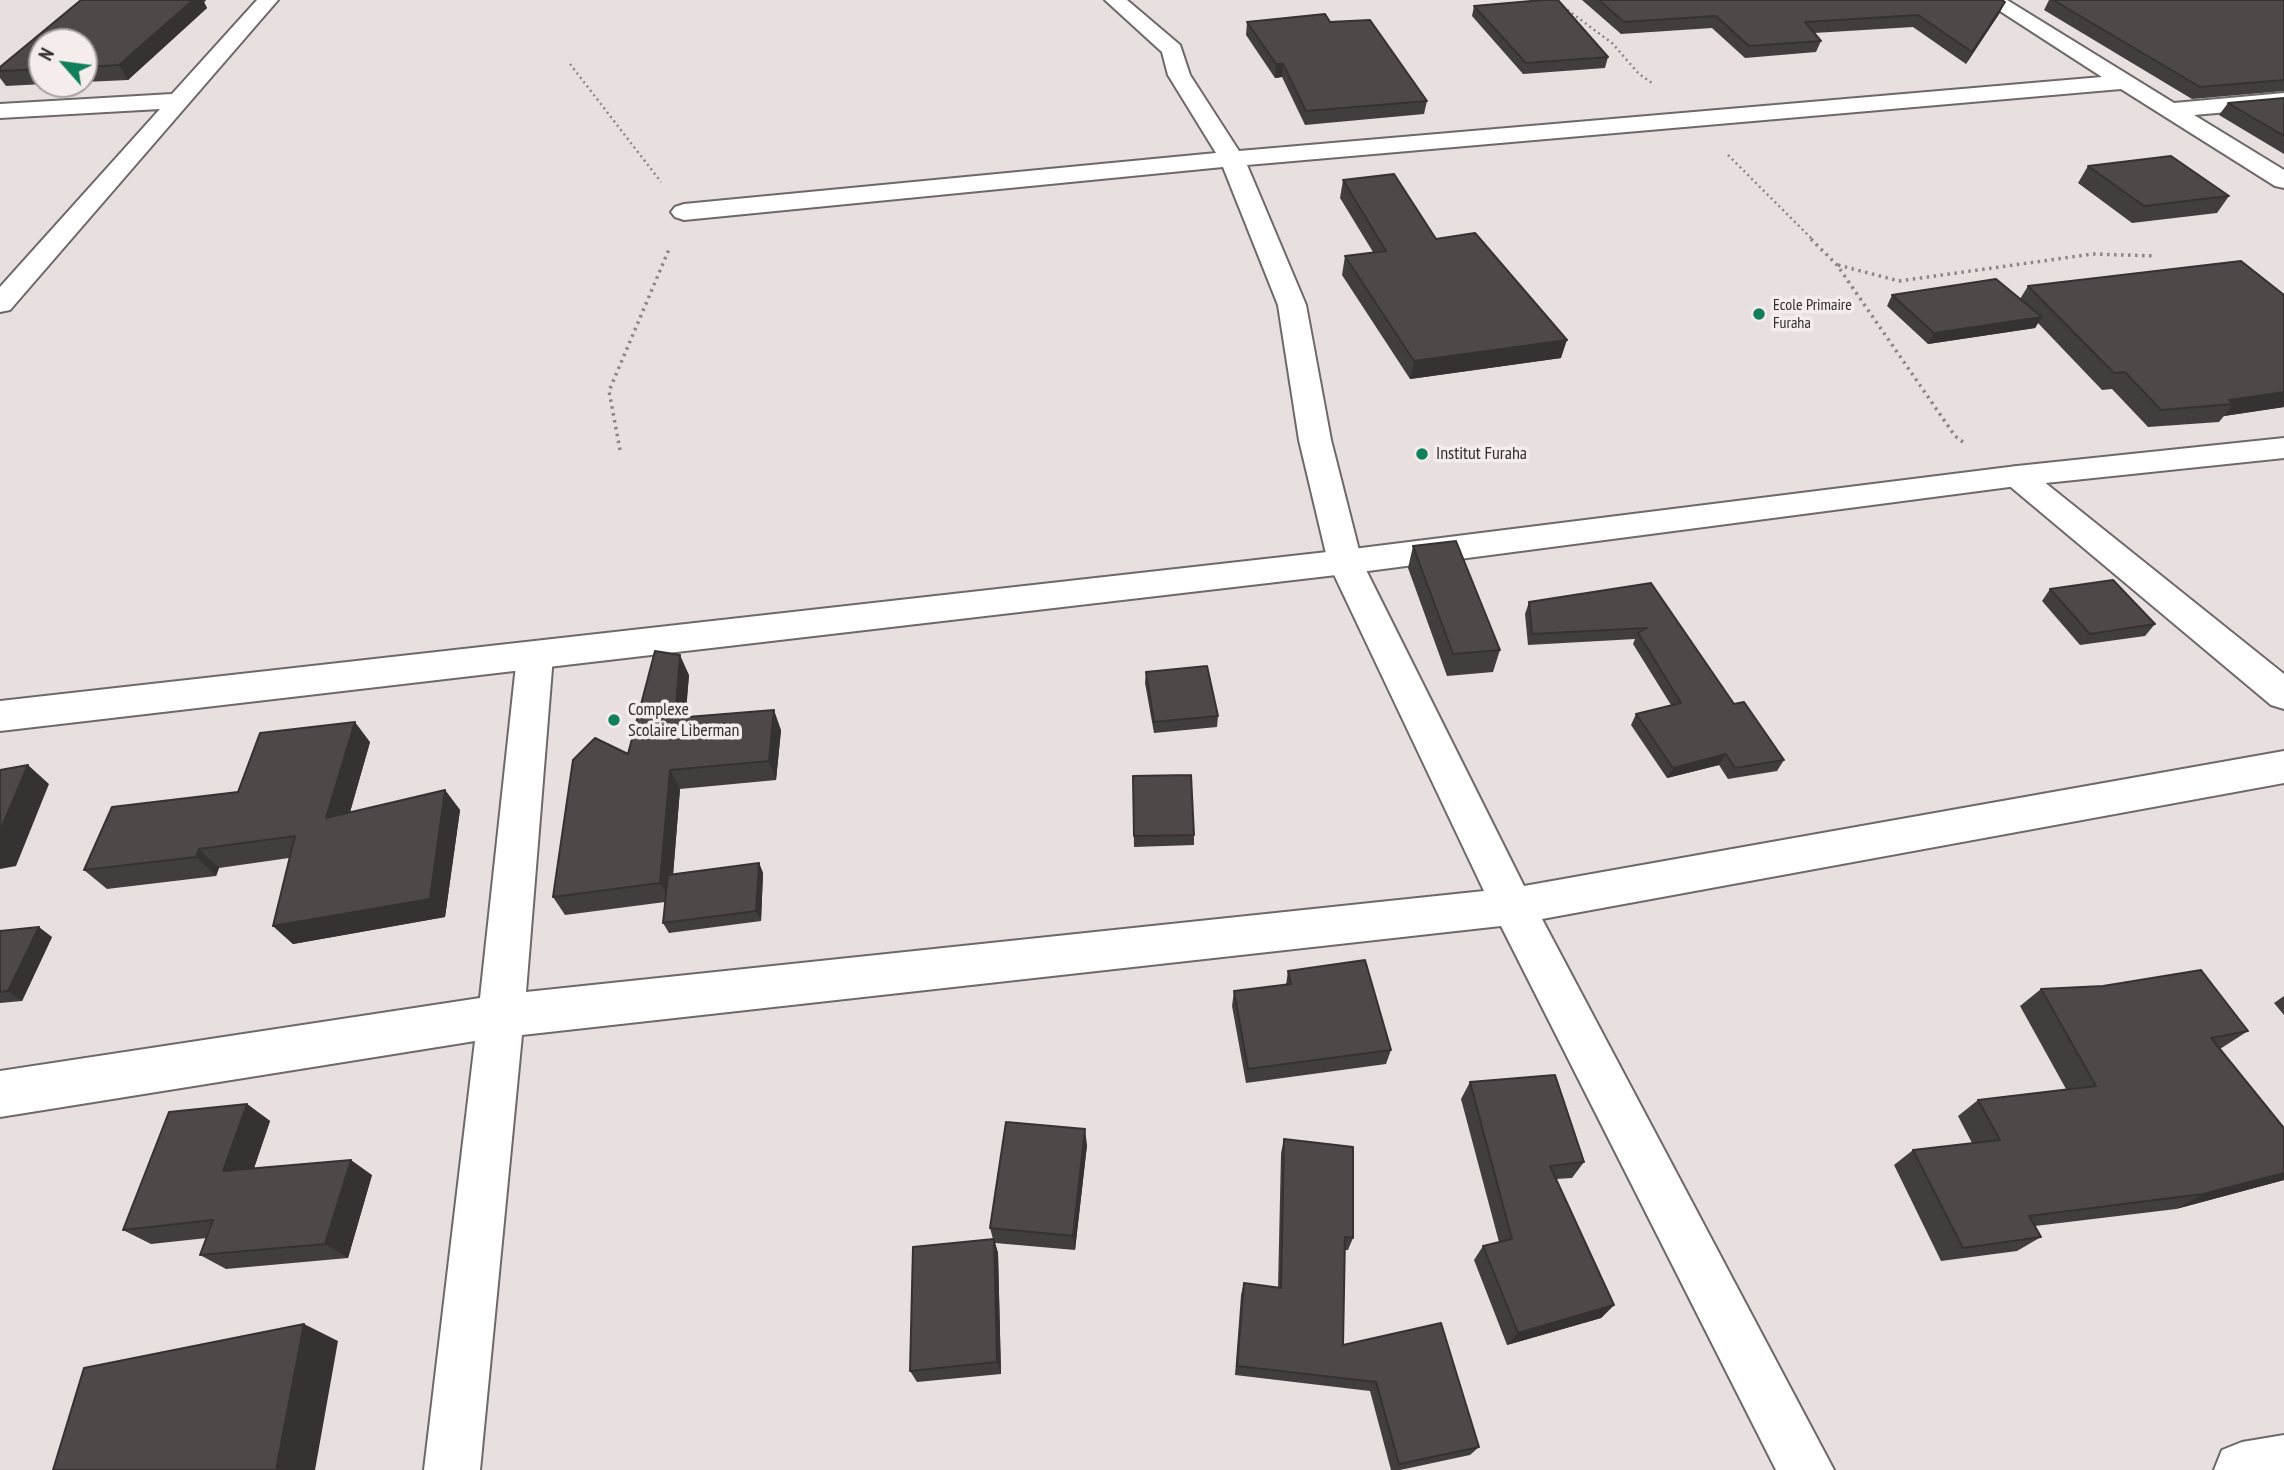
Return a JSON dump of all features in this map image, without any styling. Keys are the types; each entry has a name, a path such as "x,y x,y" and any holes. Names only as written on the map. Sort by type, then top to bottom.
{"street":[{"path":"0,304 268,0"},
{"path":"1115,0 1172,50 1179,75 1232,159 1292,305 1315,440 1345,562 1513,906 1806,1470"},
{"path":"1997,2 2040,2"},
{"path":"1997,2 2284,181"},
{"path":"684,212 1232,159 2126,82"},
{"path":"2172,110 2284,100"},
{"path":"0,111 178,101"},
{"path":"0,260 40,258"},
{"path":"0,716 1345,562 2017,476 2284,448"},
{"path":"2017,476 2284,695"},
{"path":"452,1470 501,1016 535,656"},
{"path":"0,1094 501,1016 1513,906 2284,767"},
{"path":"2242,1470 2284,1463"}],"path":[{"path":"1554,0 1612,43 1639,74 1704,118 1717,145 1837,265 1955,436 2017,476"},
{"path":"570,64 684,212 609,391 620,450"},
{"path":"1837,265 1899,281 2092,254 2156,256"}],"building":[{"path":"81,0 193,0 119,65 98,66 98,28 47,28"},
{"path":"1558,0 1608,57 1526,63 1474,6"},
{"path":"1599,0 2005,2 1972,52 1918,15 1805,22 1821,41 1749,46 1716,16 1624,22"},
{"path":"2053,0 2284,0 2284,80 2200,87"},
{"path":"1325,14 1330,22 1370,20 1427,101 1306,111 1283,64 1276,64 1247,22"},
{"path":"28,44 28,70 0,71 0,67"},
{"path":"2284,98 2284,136 2228,103"},
{"path":"2171,156 2229,196 2144,206 2088,166"},
{"path":"1394,174 1436,239 1475,233 1567,340 1414,361 1345,256 1386,251 1343,180"},
{"path":"2241,261 2284,295 2284,392 2229,400 2233,404 2161,410 2125,372 2114,373 2028,286"},
{"path":"1996,279 2042,317 1934,333 1892,295"},
{"path":"1456,541 1500,650 1453,654 1413,546"},
{"path":"2113,580 2155,624 2090,634 2050,589"},
{"path":"1651,583 1734,704 1744,702 1784,760 1735,768 1726,754 1673,768 1636,714 1681,703 1638,633 1647,628 1532,634 1529,602"},
{"path":"655,651 680,655 675,718 774,710 769,761 670,770 660,883 553,897 573,760 595,738 628,754"},
{"path":"1207,666 1218,716 1154,722 1146,672"},
{"path":"355,722 326,818 445,790 430,899 273,926 295,836 199,849 196,857 84,870 112,807 238,792 260,733"},
{"path":"28,765 0,831 0,770"},
{"path":"1191,775 1194,835 1134,836 1133,776"},
{"path":"759,863 756,911 663,923 668,875"},
{"path":"39,927 8,991 0,992 0,931"},
{"path":"1365,960 1391,1050 1248,1069 1234,991 1291,984 1288,971"},
{"path":"2201,970 2248,1031 2211,1038 2284,1128 2284,1173 2203,1194 2029,1216 2041,1237 1963,1248 1913,1150 2000,1140 1978,1100 2096,1086 2041,989 2103,986"},
{"path":"1555,1075 1584,1162 1550,1166 1614,1305 1518,1333 1483,1246 1512,1239 1470,1082"},
{"path":"247,1104 223,1171 351,1160 325,1244 200,1255 213,1220 123,1230 169,1112"},
{"path":"1006,1122 1085,1129 1073,1236 990,1228"},
{"path":"1284,1139 1353,1147 1353,1238 1345,1237 1343,1345 1441,1323 1479,1447 1399,1464 1376,1382 1237,1366 1244,1283 1281,1288"},
{"path":"994,1239 997,1362 910,1371 913,1247"},
{"path":"304,1324 276,1470 53,1470 84,1368"}],"place":[{"name":"Ecole Primaire Furaha","path":"1759,314"},
{"name":"Institut Furaha","path":"1422,454"},
{"name":"Complexe Scolaire Liberman","path":"614,720"}]}
